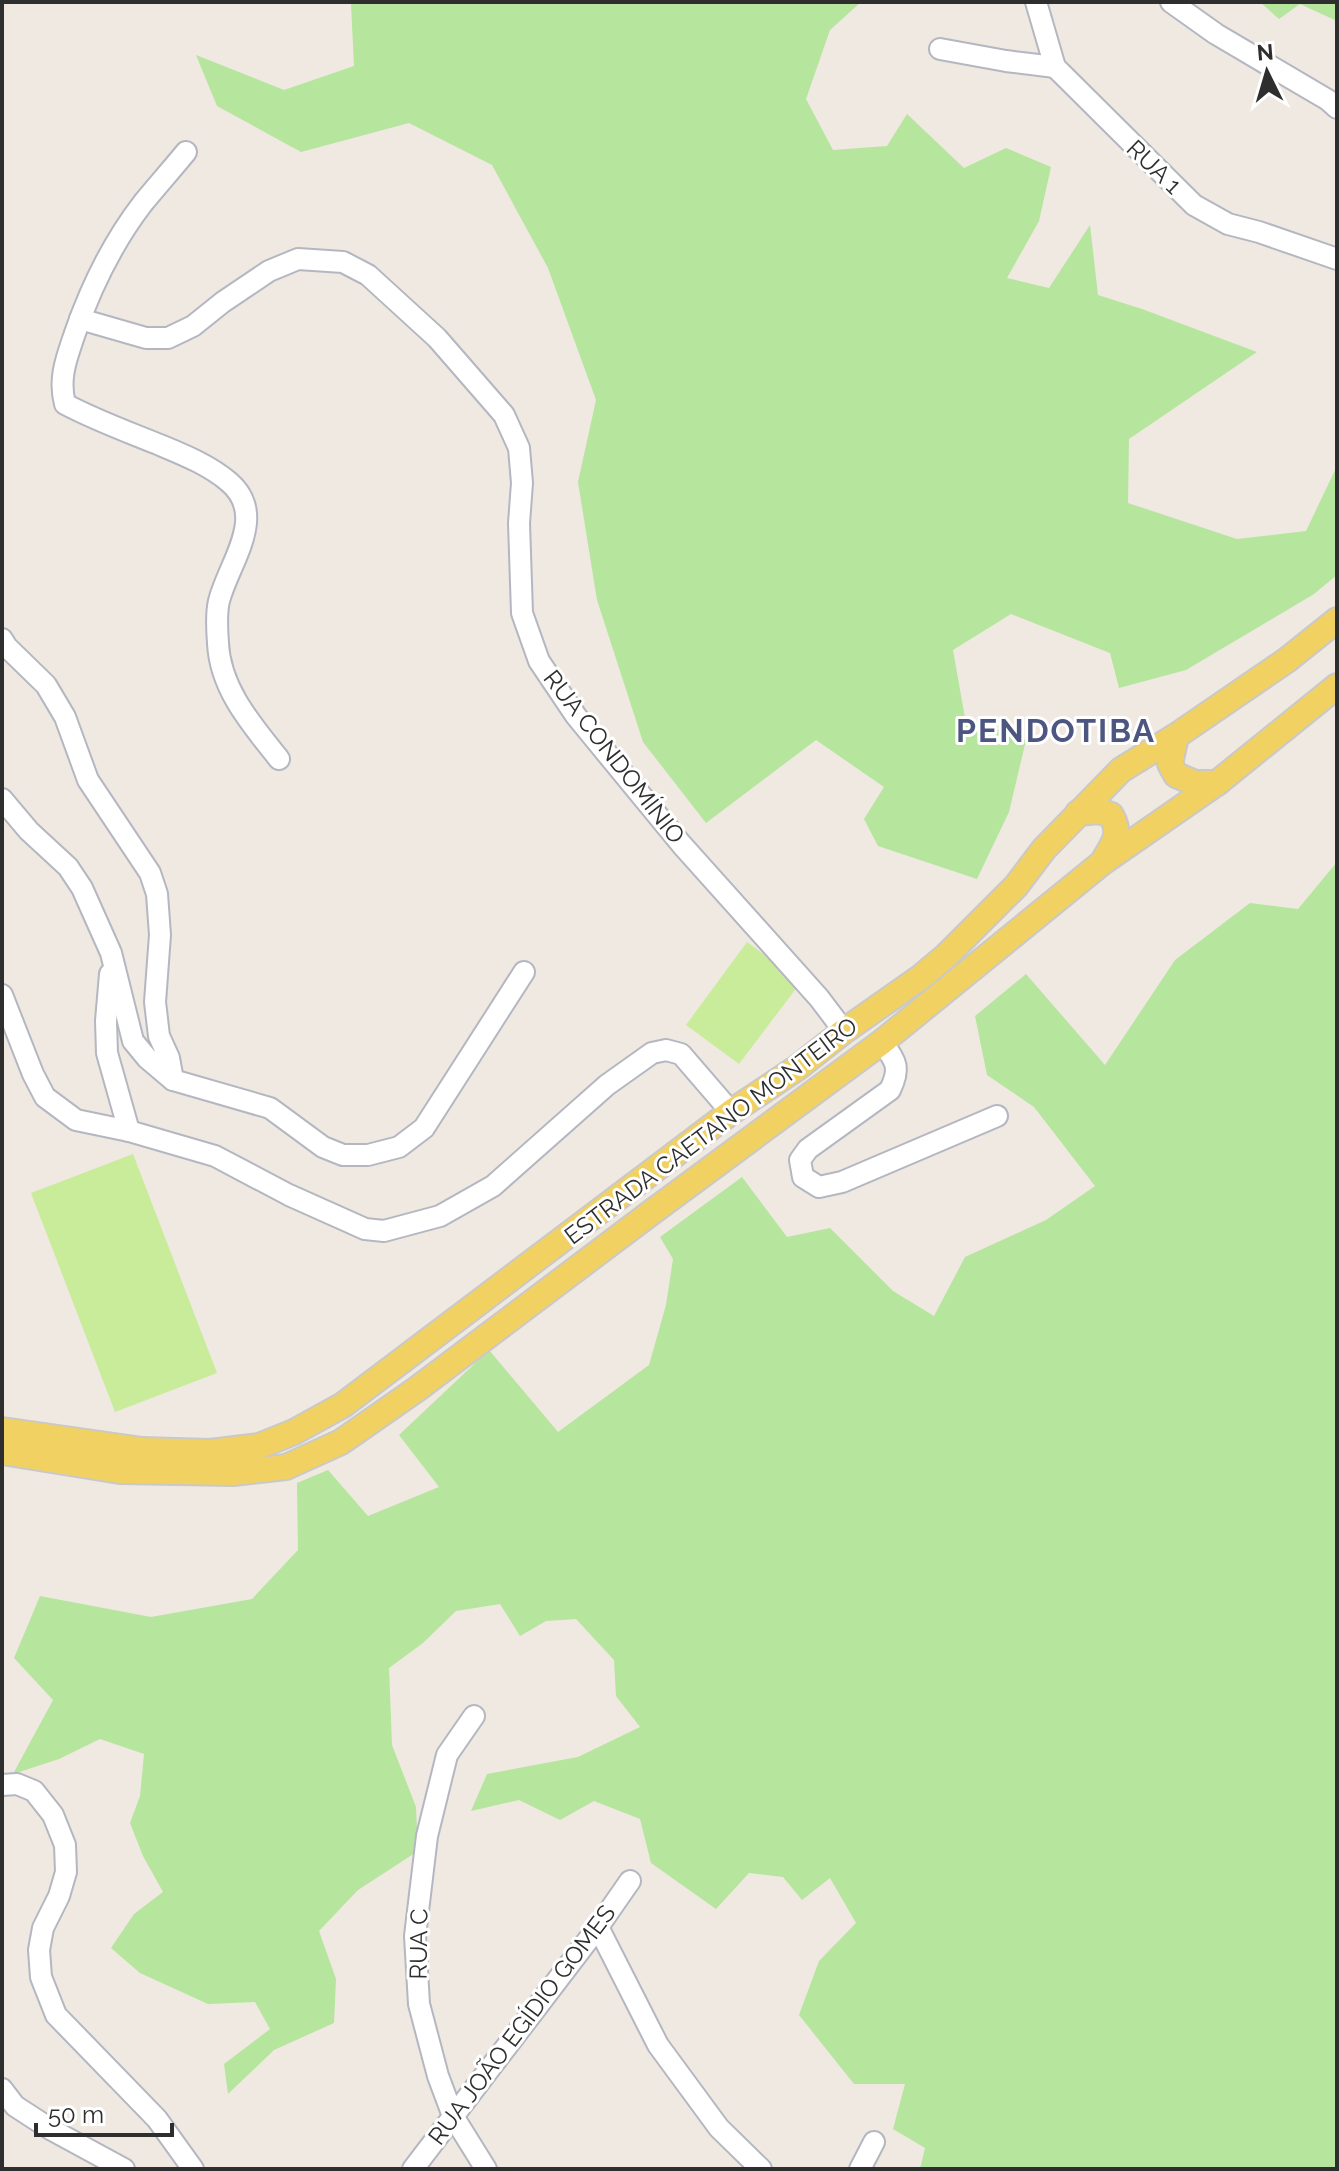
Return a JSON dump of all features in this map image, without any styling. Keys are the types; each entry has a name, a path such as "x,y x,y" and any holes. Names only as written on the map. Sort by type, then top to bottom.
{"main road":[{"name":"ESTRADA CAETANO MONTEIRO","path":"2,1430 142,1450 210,1452 259,1446 294,1432 343,1405 731,1112 921,977 1016,886 1044,849 1121,770 1287,660 1337,620"},
{"name":"ESTRADA CAETANO MONTEIRO","path":"2,1452 120,1471 233,1473 286,1467 341,1442 417,1389 882,1042 1103,862 1217,783 1337,686"},
{"path":"1176,736 1170,764 1176,775 1195,783 1217,783"},
{"path":"1078,813 1099,811 1111,815 1117,826 1116,837 1103,862"}],"street":[{"name":"RUA 1","path":"1036,2 1055,67 1194,205 1228,224 1337,259"},
{"path":"1171,2 1337,108"},
{"path":"940,49 1055,67"},
{"path":"186,152 142,205 101,269 63,368 61,391 65,404 197,460 231,483 241,497 246,518 243,543 219,601 218,645 226,684 251,725 279,759"},
{"name":"RUA CONDOMÍNIO","path":"80,319 146,338 168,338 193,326 269,271 298,259 343,262 368,275 437,338 504,415 519,448 522,613 539,661 585,728 682,845 819,998 844,1031"},
{"path":"2,639 46,685 65,717 88,780 150,873 157,894 160,935 155,1002 159,1036 169,1058 173,1080"},
{"path":"2,799 29,831 68,867 82,888 111,953 133,1041 147,1058 173,1080 270,1108 323,1147 343,1155 368,1155 399,1147 424,1128 524,972"},
{"path":"111,953 107,1053 129,1131"},
{"path":"2,995 45,1097 76,1120 129,1131 215,1156 289,1195 365,1229 384,1231 440,1216 493,1186 607,1085 652,1053 666,1050 681,1054 731,1112"},
{"path":"882,1042 896,1062 897,1076 890,1090 808,1149 800,1160 803,1177 819,1187 842,1182 997,1116"},
{"name":"RUA C","path":"474,1716 447,1755 427,1836 415,1936 419,2004 438,2076 453,2116 486,2169"},
{"path":"2,1785 17,1784 34,1791 53,1815 65,1845 66,1872 59,1896 43,1928 39,1950 41,1977 56,2015 157,2119 193,2169"},
{"name":"RUA JOÃO EGÍDIO GOMES","path":"413,2169 630,1881"},
{"path":"598,1927 658,2045 719,2128 761,2169"},
{"path":"2,2089 15,2106 124,2169"},
{"path":"860,2169 874,2142"}],"green space":[{"path":"346,2 861,2 830,30 806,99 833,150 887,146 907,114 964,168 1006,148 1051,167 1039,221 1007,278 1049,288 1090,225 1098,295 1257,352 1129,439 1128,503 1237,539 1306,531 1337,466 1337,575 1314,594 1186,670 1119,688 1110,653 1011,614 953,650 965,718 1026,740 1009,812 977,879 878,846 864,819 884,787 816,740 706,823 643,742 597,600 578,482 596,400 548,268 492,165 409,123 301,152 217,106 196,55 284,90 354,66 351,4"},
{"path":"1260,2 1337,2 1337,21 1300,4 1279,19"},
{"path":"1337,862 1337,2169 920,2169 925,2148 893,2129 905,2084 854,2084 799,2015 819,1961 856,1923 830,1878 802,1900 783,1877 749,1873 716,1909 651,1863 640,1819 594,1801 560,1820 519,1800 471,1811 487,1774 578,1757 640,1727 616,1696 614,1660 576,1619 546,1621 520,1636 500,1604 456,1611 423,1643 389,1668 392,1745 416,1807 418,1851 358,1890 319,1931 336,1979 334,2023 274,2050 228,2094 224,2064 270,2029 255,2002 208,2004 140,1973 111,1948 134,1914 163,1892 143,1856 130,1823 140,1796 144,1754 100,1739 59,1759 13,1774 53,1700 14,1658 40,1596 151,1617 252,1599 298,1550 297,1483 328,1470 368,1516 439,1487 399,1435 489,1350 558,1432 649,1365 666,1305 673,1259 660,1237 742,1177 787,1237 830,1228 893,1291 934,1316 965,1257 1046,1220 1095,1186 1034,1107 987,1075 975,1016 1026,974 1105,1065 1175,960 1250,903 1298,909"},
{"path":"747,942 801,982 739,1064 686,1025"},
{"path":"133,1154 217,1373 115,1412 31,1193"}],"district":[{"name":"PENDOTIBA","path":"1056,731"}]}
